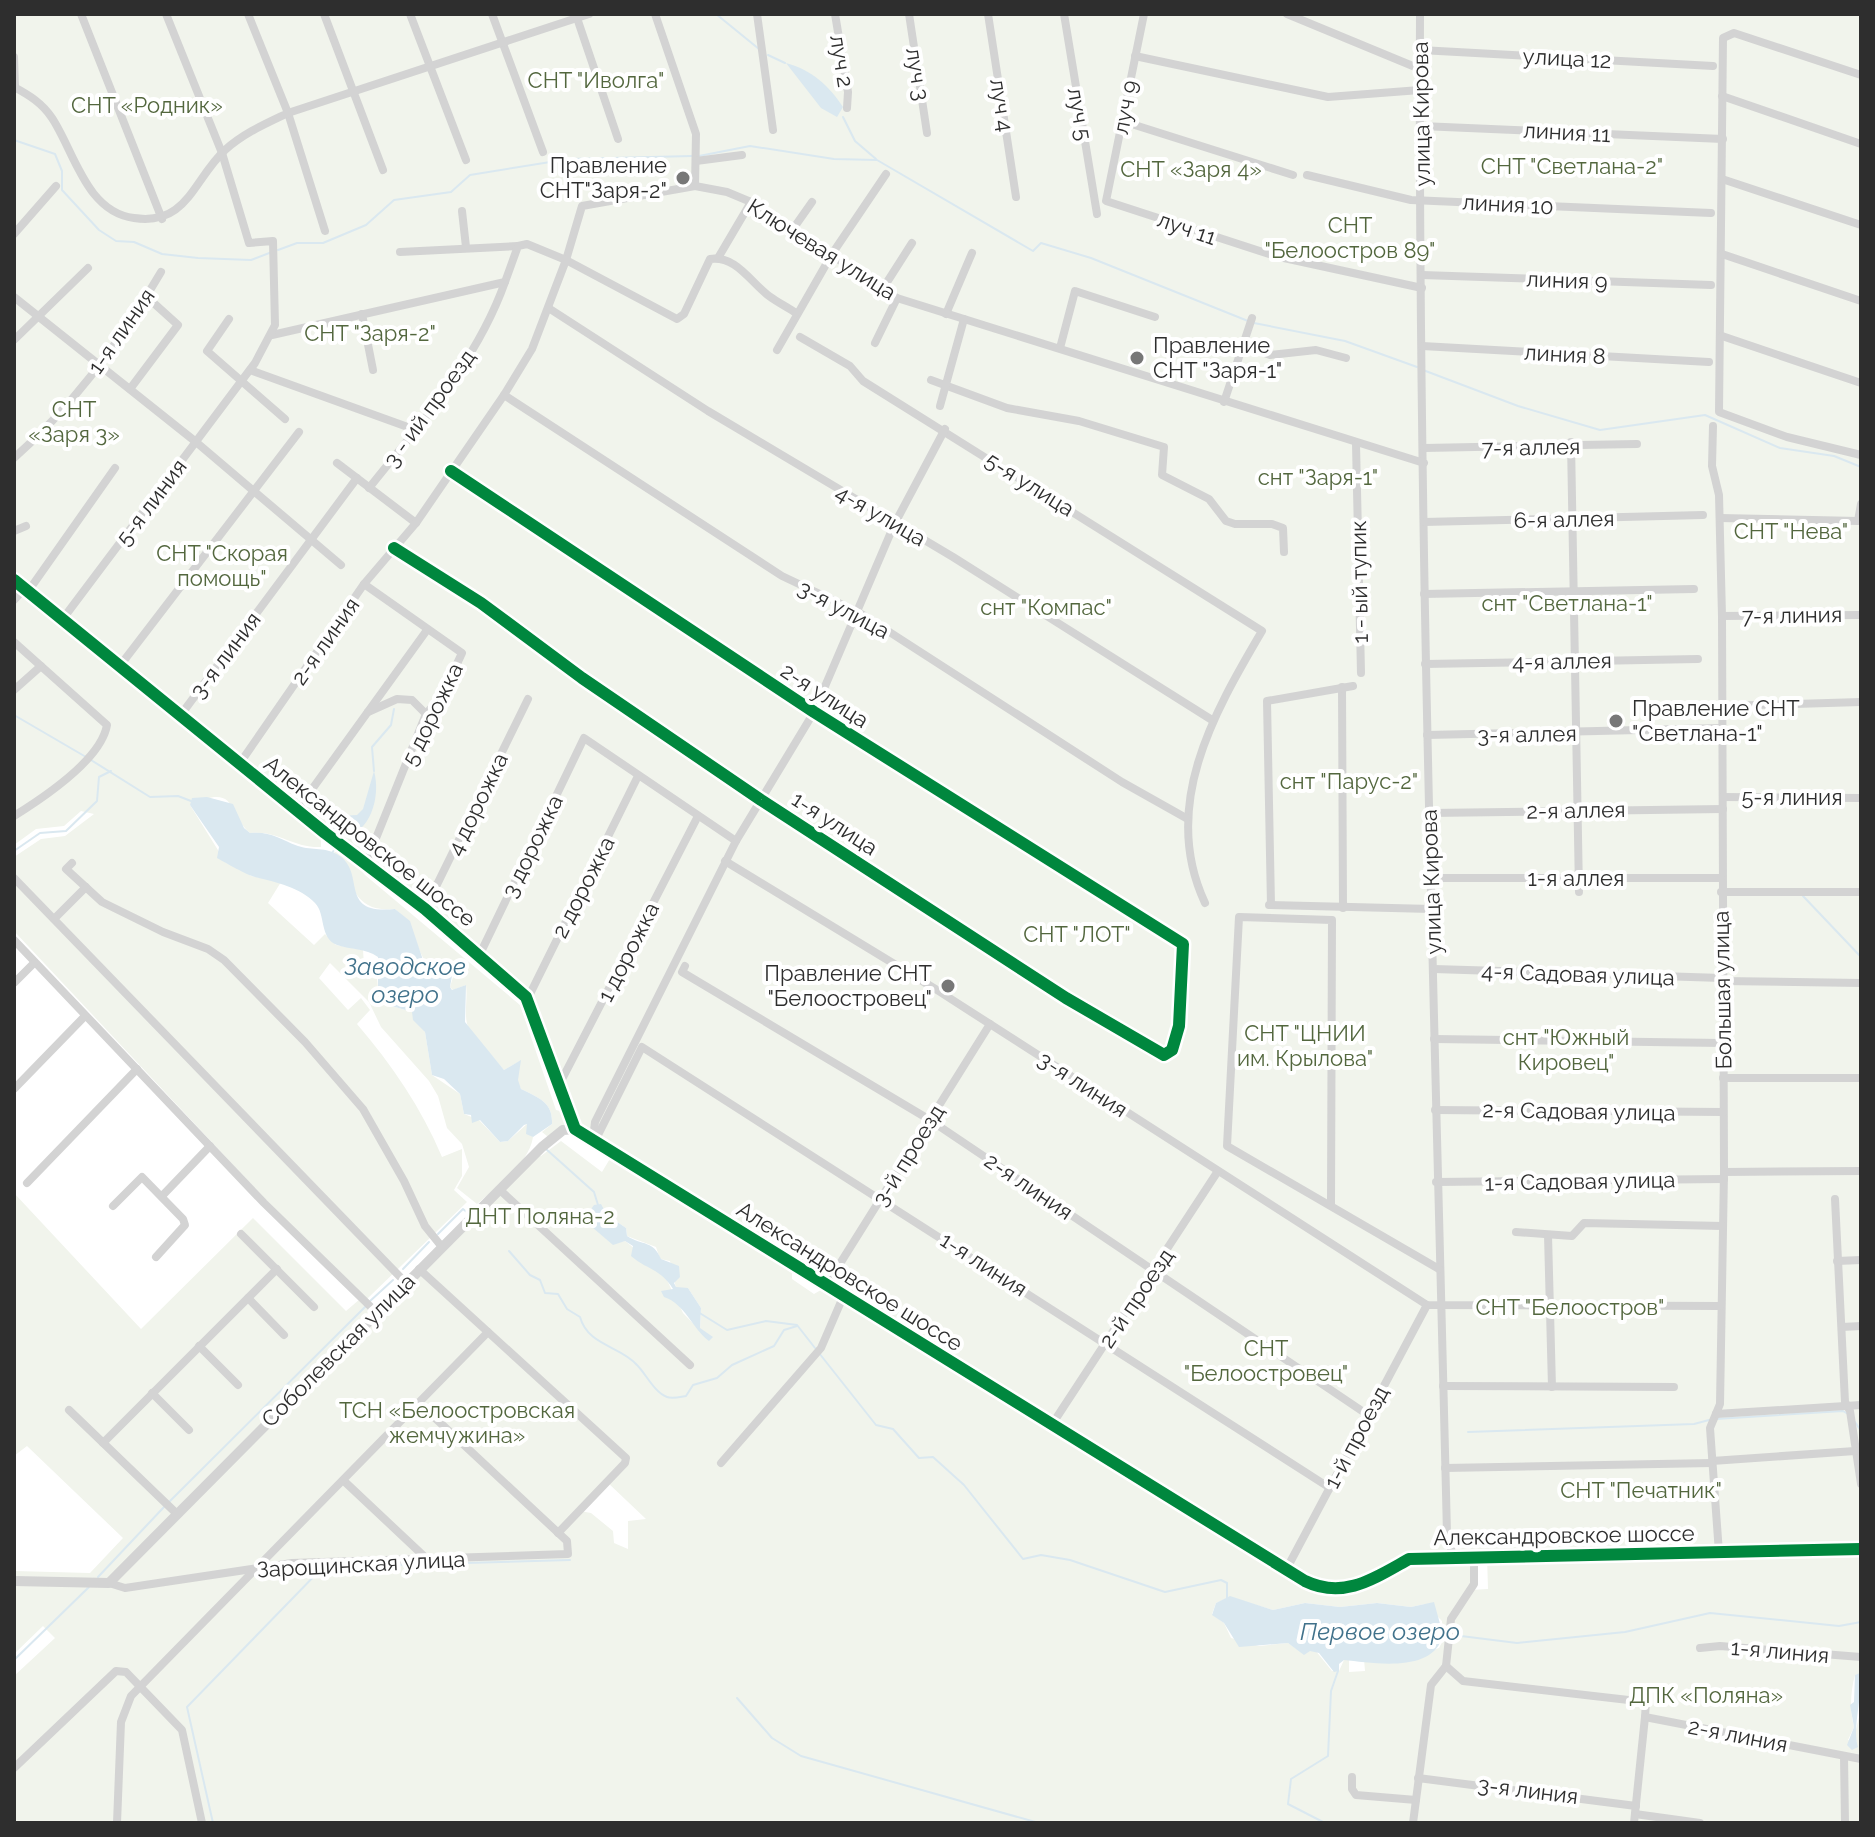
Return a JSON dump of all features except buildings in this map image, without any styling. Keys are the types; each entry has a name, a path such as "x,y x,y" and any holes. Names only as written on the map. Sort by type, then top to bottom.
{"street":[{"path":"81,14 162,219"},
{"path":"166,14 222,153 249,243 273,241 272,335 505,282 518,246"},
{"path":"248,14 288,113 325,231"},
{"path":"324,14 383,170"},
{"path":"410,14 466,160"},
{"path":"492,14 543,152"},
{"path":"14,57 15,88 35,98 51,117 90,189 126,217 162,219 185,201 222,153 246,133 288,113 589,14"},
{"path":"655,14 694,125 697,158 695,186"},
{"path":"757,14 773,130"},
{"name":"луч 2","path":"835,14 848,92 847,108"},
{"name":"луч 3","path":"909,14 927,133"},
{"name":"луч 4","path":"988,14 1016,197"},
{"name":"луч 5","path":"1064,14 1097,214"},
{"name":"луч 9","path":"1106,201 1144,14"},
{"path":"1287,14 1420,69"},
{"name":"улица Кирова","path":"1420,14 1424,594 1436,1182 1447,1534 1453,1556"},
{"path":"577,18 618,139"},
{"path":"1861,75 1727,34 1723,38 1719,412 1787,437 1861,455"},
{"name":"улица 12","path":"1420,50 1713,66"},
{"path":"1135,56 1328,97 1420,90"},
{"path":"1722,96 1861,144"},
{"path":"1122,121 1293,175"},
{"name":"линия 11","path":"1421,126 1723,139"},
{"path":"697,158 742,155"},
{"path":"777,350 832,254 886,174"},
{"name":"линия 10","path":"1307,175 1422,201 1711,213"},
{"path":"1722,179 1861,225"},
{"path":"14,234 56,186"},
{"name":"Ключевая улица","path":"566,260 582,206 695,186 727,192 751,202 897,298 1424,463"},
{"name":"луч 11","path":"1106,201 1269,254"},
{"path":"718,258 751,202"},
{"path":"793,229 812,202"},
{"path":"462,211 466,247"},
{"path":"882,290 912,243"},
{"path":"400,252 527,244 566,260 677,319 684,314 710,259 718,258 743,271 766,294 796,313"},
{"path":"946,314 972,253"},
{"path":"1722,254 1861,301"},
{"path":"1284,258 1422,288"},
{"name":"2-я линия","path":"240,763 364,584 416,523 504,395 532,349 550,309 566,260"},
{"path":"14,340 37,314 88,268"},
{"name":"1-я линия","path":"14,458 61,412 147,297 161,272"},
{"name":"линия 9","path":"1422,275 1711,285"},
{"name":"3 - ий проезд","path":"369,488 416,430 474,347 505,282"},
{"path":"1060,348 1075,291 1155,317"},
{"path":"14,297 313,537 341,565"},
{"path":"130,389 178,325 147,297"},
{"path":"875,343 897,298"},
{"name":"4-я улица","path":"550,309 1212,720"},
{"path":"362,314 373,370"},
{"path":"229,319 207,351 240,383 285,419"},
{"path":"940,406 964,319"},
{"path":"1224,402 1251,322"},
{"name":"5-я линия","path":"62,620 250,370 272,335"},
{"path":"1722,336 1861,383"},
{"name":"5-я улица","path":"800,337 850,366 863,381 945,429 1262,631 1212,720"},
{"path":"1242,345 1270,355 1316,350 1346,358"},
{"name":"линия 8","path":"1422,346 1709,362"},
{"path":"250,370 416,430"},
{"path":"931,380 943,387 1007,408 1079,421 1164,447 1162,475 1209,499 1226,521 1235,524 1272,524 1283,528 1284,552"},
{"name":"3-я улица","path":"504,395 782,576 859,613 1122,782 1186,818"},
{"name":"Большая улица","path":"1713,426 1712,466 1720,518 1723,706 1724,1176 1717,1414 1712,1462 1719,1553"},
{"path":"594,1140 595,1122 725,861 814,712 859,613 894,525 945,429"},
{"path":"119,667 299,432"},
{"name":"1 - ый тупик","path":"1356,444 1361,673"},
{"path":"1571,444 1579,892"},
{"name":"7-я аллея","path":"1424,448 1637,444"},
{"path":"337,463 416,523"},
{"path":"14,600 26,591 115,468"},
{"name":"2-я улица","path":"451,471 814,712 1183,944"},
{"name":"3-я линия","path":"180,716 357,478"},
{"path":"1720,518 1858,521 1861,504"},
{"name":"6-я аллея","path":"1424,522 1703,515"},
{"path":"14,531 26,526"},
{"name":"1-я улица","path":"394,548 481,603 582,678 761,800 1066,998 1164,1055 1172,1050 1179,1026 1183,944"},
{"name":"Александровское шоссе","path":"14,580 297,810 425,909 528,998 575,1129 1321,1589 1363,1585 1409,1559 1861,1549"},
{"path":"297,810 427,630 364,584"},
{"path":"1424,594 1694,589"},
{"name":"7-я линия","path":"1722,616 1861,615"},
{"name":"5 дорожка","path":"366,863 426,714 443,694 462,653 427,630"},
{"path":"14,642 107,725 99,746 66,779 14,816"},
{"name":"4-я аллея","path":"1425,664 1698,659"},
{"path":"14,690 41,666"},
{"path":"395,673 393,692 397,699"},
{"path":"1353,686 1267,701 1269,905 1432,909"},
{"path":"1342,687 1343,908"},
{"path":"365,713 397,699 412,700 426,714"},
{"name":"4 дорожка","path":"425,909 528,699"},
{"path":"1723,706 1861,702"},
{"path":"1205,903 1198,886 1186,818 1194,770 1212,720"},
{"name":"3-я аллея","path":"1427,735 1723,728"},
{"name":"3 дорожка","path":"480,954 584,738 638,776"},
{"path":"638,776 736,841"},
{"name":"2 дорожка","path":"528,998 638,776"},
{"name":"5-я линия","path":"1723,797 1861,798"},
{"name":"2-я аллея","path":"1430,813 1723,809"},
{"name":"1 дорожка","path":"558,1087 698,816"},
{"name":"3-я линия","path":"725,861 990,1024 1427,1305 1720,1306"},
{"path":"72,863 66,869 102,902 163,932 208,949 295,1032 363,1109 404,1181 425,1226 442,1247"},
{"path":"14,878 406,1283"},
{"name":"1-я аллея","path":"1431,878 1721,878"},
{"path":"54,919 86,887"},
{"path":"1721,892 1861,892"},
{"path":"1331,1205 1332,920 1239,917 1227,1146 1439,1269"},
{"path":"14,940 210,1146 376,1312"},
{"path":"14,983 34,963"},
{"name":"2-я линия","path":"683,969 930,1120 1368,1415"},
{"name":"4-я Садовая улица","path":"1434,969 1722,980"},
{"path":"1722,980 1861,983"},
{"path":"14,1089 85,1016"},
{"name":"3-й проезд","path":"826,1286 990,1024"},
{"path":"1434,1039 1722,1043"},
{"name":"1-я линия","path":"594,1140 642,1047 881,1197 1330,1488"},
{"path":"27,1183 137,1069"},
{"path":"1723,1078 1861,1078"},
{"name":"2-я Садовая улица","path":"1435,1110 1723,1112"},
{"name":"Соболевская улица","path":"109,1583 546,1144 563,1130 575,1129"},
{"path":"162,1196 210,1146"},
{"name":"2-й проезд","path":"1053,1423 1218,1171"},
{"path":"1724,1176 1861,1171"},
{"name":"1-я Садовая улица","path":"1436,1182 1724,1176"},
{"path":"113,1206 142,1177 162,1196 185,1225 156,1257"},
{"path":"500,1190 690,1365"},
{"path":"1835,1199 1847,1406 1861,1484"},
{"path":"1516,1232 1572,1236 1584,1223 1723,1226"},
{"path":"241,1234 314,1307"},
{"path":"1548,1235 1552,1387"},
{"path":"1837,1261 1861,1260"},
{"path":"103,1443 277,1269"},
{"path":"419,1269 626,1458 625,1463 558,1533 420,1404"},
{"path":"721,1463 818,1351 843,1297"},
{"path":"248,1298 284,1335"},
{"name":"1-й проезд","path":"1286,1570 1427,1305"},
{"path":"1842,1327 1861,1326"},
{"path":"117,1823 121,1722 131,1696 260,1568 488,1332"},
{"path":"199,1346 238,1385"},
{"path":"1443,1386 1674,1387"},
{"path":"152,1393 189,1430"},
{"path":"1717,1414 1861,1405"},
{"path":"69,1410 176,1513"},
{"path":"1445,1468 1712,1462 1855,1451"},
{"path":"344,1481 428,1560"},
{"name":"Зарощинская улица","path":"109,1583 125,1588 327,1561 568,1554 567,1541 558,1533"},
{"path":"1413,1823 1431,1685 1446,1666 1451,1619 1474,1584 1474,1556"},
{"path":"14,1581 109,1583"},
{"name":"1-я линия","path":"1700,1648 1720,1646 1861,1657"},
{"name":"2-я линия","path":"1446,1666 1463,1681 1646,1702 1645,1717 1861,1759"},
{"path":"14,1768 116,1671 126,1672 182,1730 202,1823"},
{"path":"1635,1814 1645,1717"},
{"path":"1844,1756 1845,1823"},
{"path":"1352,1777 1352,1789 1356,1795 1416,1800"},
{"name":"3-я линия","path":"1418,1778 1700,1823"}],"green space":[{"path":"14,14 1861,14 1861,1674 1855,1675 1853,1682 1851,1702 1854,1727 1848,1740 1857,1742 1854,1738 1861,1709 1861,1823 14,1823 14,1676 55,1638 43,1626 14,1654 14,1571 90,1573 123,1538 27,1446 14,1456 14,1193 141,1329 253,1218 346,1311 360,1299 375,1313 536,1154 541,1156 561,1141 602,1172 614,1152 576,1128 547,1136 542,1132 552,1124 552,1117 544,1102 521,1089 517,1080 520,1061 504,1070 469,1029 466,985 453,990 450,987 453,977 448,967 430,967 408,924 395,909 372,907 357,896 340,856 332,853 343,850 365,875 520,1005 556,1110 568,1113 527,997 321,831 321,847 311,847 269,834 250,833 224,799 217,797 190,805 226,863 243,868 251,876 281,882 268,903 314,945 325,934 336,945 363,950 364,965 377,976 378,990 385,1004 412,1012 425,1032 432,1075 460,1094 464,1114 479,1120 500,1142 508,1141 527,1124 527,1133 533,1137 519,1166 477,1204 457,1188 469,1167 462,1144 447,1128 438,1096 429,1081 381,1027 369,1002 330,963 319,978 348,1010 361,998 370,1010 357,1024 405,1087 442,1157 462,1149 462,1176 454,1190 467,1202 367,1299 268,1202 14,931 14,857 41,839 65,836 94,814 81,811 64,826 36,829 14,845","holes":["601,1204 607,1215 626,1228 627,1236 656,1247 660,1259 670,1261 676,1288 688,1288 701,1308 700,1329 710,1341 683,1313 663,1272 651,1266 625,1241 620,1242","792,1264 826,1287 814,1294 792,1279","607,1482 646,1519 628,1521 628,1549 614,1543 613,1531 591,1513 580,1511","1487,1556 1488,1589 1471,1590 1474,1557","1230,1597 1273,1610 1305,1603 1340,1607 1377,1603 1411,1607 1425,1604 1442,1621 1442,1631 1448,1631 1439,1648 1393,1663 1364,1659 1365,1671 1349,1672 1349,1660 1344,1660 1339,1671 1332,1671 1315,1650 1298,1650 1288,1643 1259,1646 1231,1638 1224,1623 1212,1614 1216,1603"]}],"water":[{"path":"786,63 812,74 825,85 843,107 837,117 821,108"},
{"path":"374,771 376,791 371,812 360,829 341,838 335,833 332,823 340,816 357,815 363,809"},
{"name":"Заводское озеро","path":"207,797 233,804 244,828 250,833 269,834 298,846 340,856 352,873 359,900 377,909 395,909 410,921 423,960 430,967 453,970 452,990 466,985 465,1022 504,1070 521,1060 518,1080 521,1089 547,1106 552,1124 533,1137 526,1134 527,1124 524,1125 508,1141 500,1142 480,1120 472,1123 471,1115 464,1114 460,1094 444,1079 432,1075 425,1032 413,1020 412,1012 385,1004 378,990 378,957 331,942 325,932 321,913 303,893 251,876 217,858 219,847 190,805 192,798"},
{"path":"601,1204 607,1215 626,1228 627,1236 651,1246 661,1259 679,1266 680,1277 674,1283 676,1287 688,1288 701,1308 700,1328 713,1337 709,1341 678,1305 664,1297 661,1291 673,1289 668,1282 631,1256 633,1246 625,1241 613,1245 592,1227 587,1215 594,1205"},
{"name":"Первое озеро","path":"1230,1596 1273,1610 1305,1603 1340,1607 1377,1603 1411,1607 1434,1602 1442,1631 1448,1631 1447,1638 1442,1638 1436,1649 1426,1657 1414,1661 1385,1664 1344,1660 1339,1664 1339,1671 1334,1672 1319,1653 1310,1651 1304,1655 1288,1643 1239,1647 1224,1623 1212,1615 1216,1603"},
{"path":"1860,1673 1856,1730 1858,1747 1852,1750 1847,1745 1854,1727 1850,1705 1854,1702 1855,1675"}],"waterway":[{"path":"716,14 759,49"},
{"path":"768,55 785,63"},
{"path":"843,117 855,141 876,159"},
{"path":"14,140 55,154 62,171 62,190 99,230 116,241 134,242 162,254 198,258 251,260 272,252"},
{"path":"699,156 750,146 834,159 877,160 1033,251 1041,243 1091,258 1248,321"},
{"path":"278,250 297,243 323,243 366,225 394,200 451,192 470,175 569,159 692,156"},
{"path":"1254,323 1345,341 1417,367"},
{"path":"1423,370 1518,406 1600,430 1705,415 1780,448 1834,456 1861,467"},
{"path":"374,771 372,747 391,725 394,709"},
{"path":"14,715 86,757"},
{"path":"91,760 150,797 178,796 191,801"},
{"path":"14,851 40,833 66,831 97,801 99,777 111,771"},
{"path":"332,853 337,846"},
{"path":"1803,896 1861,957"},
{"path":"546,1149 594,1192 598,1205"},
{"path":"438,1234 463,1209 468,1213"},
{"path":"403,1269 429,1242"},
{"path":"509,1251 530,1275 540,1280 545,1293 558,1294 567,1309 580,1317 590,1334 630,1359 658,1391 669,1398 686,1396 693,1385 717,1378 732,1365 774,1346 784,1330 797,1326"},
{"path":"369,1302 393,1280"},
{"path":"170,1501 367,1305"},
{"path":"698,1312 727,1330 766,1321 797,1325 815,1348"},
{"path":"819,1353 876,1425 893,1429 919,1458 933,1457 964,1485 1023,1559 1041,1555 1070,1560 1165,1592 1221,1580 1227,1583 1227,1599"},
{"path":"1716,1419 1843,1411 1848,1414"},
{"path":"1468,1432 1694,1424 1709,1420"},
{"path":"1855,1422 1861,1431"},
{"path":"98,1577 164,1507"},
{"path":"213,1823 187,1707 323,1567 570,1560"},
{"path":"14,1660 89,1587"},
{"path":"1453,1635 1517,1643 1625,1632 1710,1613 1839,1626 1861,1622"},
{"path":"1325,1823 1288,1804 1291,1779 1328,1756 1331,1691 1338,1671"},
{"path":"737,1698 772,1738 801,1756 1039,1823"}],"cycle path":[{"path":"394,548 481,603 582,678 761,800 1066,998 1164,1055 1172,1050 1179,1026 1183,944 814,712 451,471"},
{"path":"14,580 325,833 425,909 526,997 575,1129 1305,1581 1319,1586 1346,1587 1371,1579 1409,1559 1861,1549"}],"place":[{"name":"Правление СНТ\"Заря-2\"","path":"683,178"},
{"name":"Правление СНТ \"Заря-1\"","path":"1137,358"},
{"name":"Правление СНТ \"Светлана-1\"","path":"1616,721"},
{"name":"Правление СНТ \"Белоостровец\"","path":"948,986"}],"park label":[{"name":"СНТ \"Иволга\"","path":"596,80"},
{"name":"СНТ «Родник»","path":"147,105"},
{"name":"СНТ \"Светлана-2\"","path":"1572,166"},
{"name":"СНТ «Заря 4»","path":"1191,169"},
{"name":"СНТ \"Белоостров 89\"","path":"1350,238"},
{"name":"СНТ \"Заря-2\"","path":"370,333"},
{"name":"СНТ «Заря 3»","path":"74,422"},
{"name":"снт \"Заря-1\"","path":"1318,477"},
{"name":"СНТ \"Нева\"","path":"1791,531"},
{"name":"СНТ \"Скорая помощь\"","path":"222,566"},
{"name":"снт \"Светлана-1\"","path":"1567,603"},
{"name":"снт \"Компас\"","path":"1046,607"},
{"name":"снт \"Парус-2\"","path":"1349,781"},
{"name":"СНТ \"ЛОТ\"","path":"1077,934"},
{"name":"СНТ \"ЦНИИ им. Крылова\"","path":"1305,1046"},
{"name":"снт \"Южный Кировец\"","path":"1566,1050"},
{"name":"ДНТ Поляна-2","path":"540,1216"},
{"name":"СНТ \"Белоостров\"","path":"1570,1307"},
{"name":"СНТ \"Белоостровец\"","path":"1266,1360"},
{"name":"ТСН «Белоостровская жемчужина»","path":"457,1422"},
{"name":"СНТ \"Печатник\"","path":"1641,1490"},
{"name":"ДПК «Поляна»","path":"1706,1695"}]}
